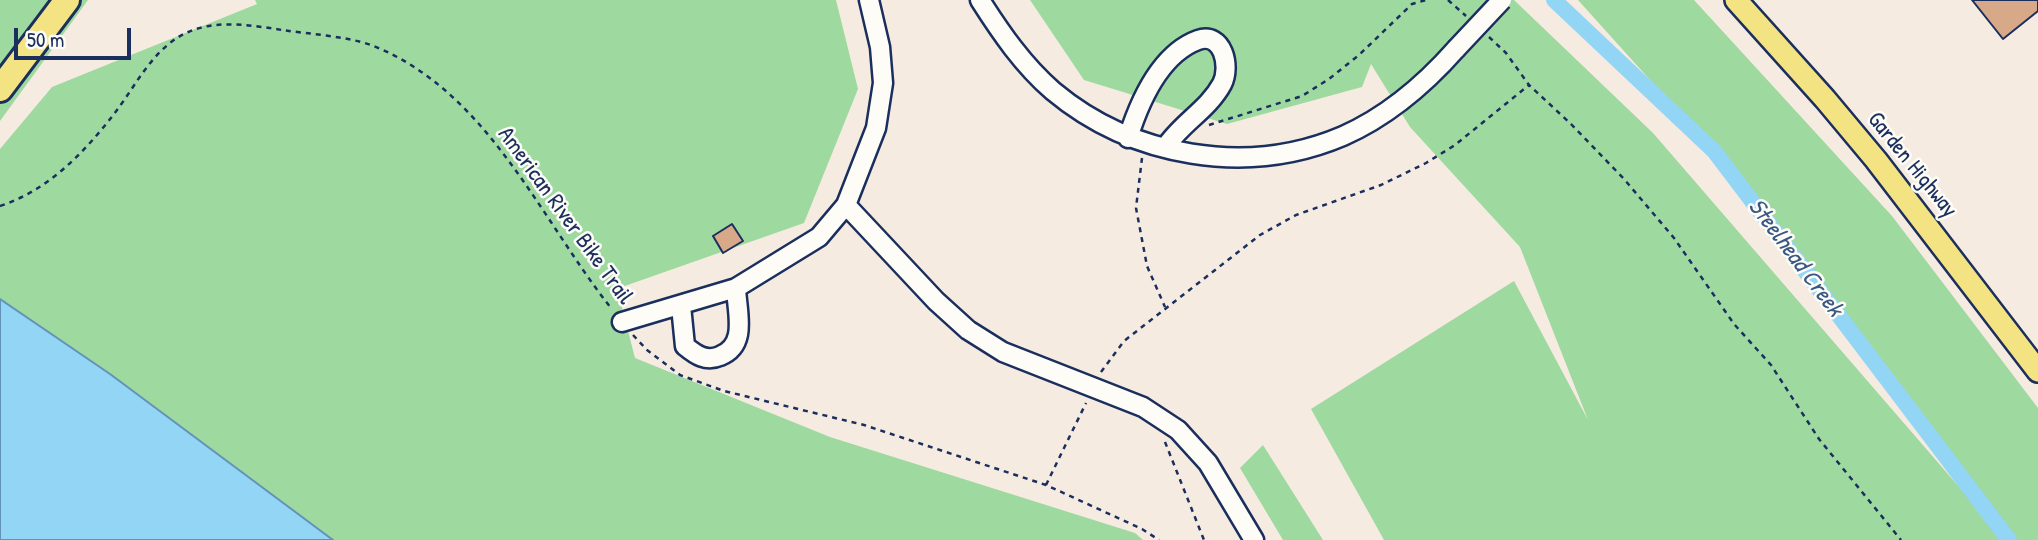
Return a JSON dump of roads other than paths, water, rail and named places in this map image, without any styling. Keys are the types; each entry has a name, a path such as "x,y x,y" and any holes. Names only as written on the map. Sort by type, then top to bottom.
{"highway":[{"path":"0,89 67,0"}],"main road":[{"name":"Garden Highway","path":"1736,0 1876,160 2038,371"}],"street":[{"path":"622,323 736,288 796,253 819,236 846,205 876,128 883,83 880,47 869,0"},
{"path":"980,0 1024,63 1089,118 1136,140 1220,157 1267,155 1309,148 1344,135 1376,118 1436,72 1502,0"},
{"path":"1136,140 1137,108 1157,74 1179,52 1199,39 1213,41 1223,50 1228,67 1222,85 1165,148"},
{"path":"846,205 936,301 968,330 1003,352 1143,407 1178,430 1208,463 1254,540"},
{"path":"681,306 685,346 697,356 712,359 728,353 737,341 740,329 736,288"}],"water":[{"path":"0,299 110,374 333,540 0,540"}],"waterway":[{"name":"Steelhead Creek","path":"1554,0 1714,151 2009,540"}]}
